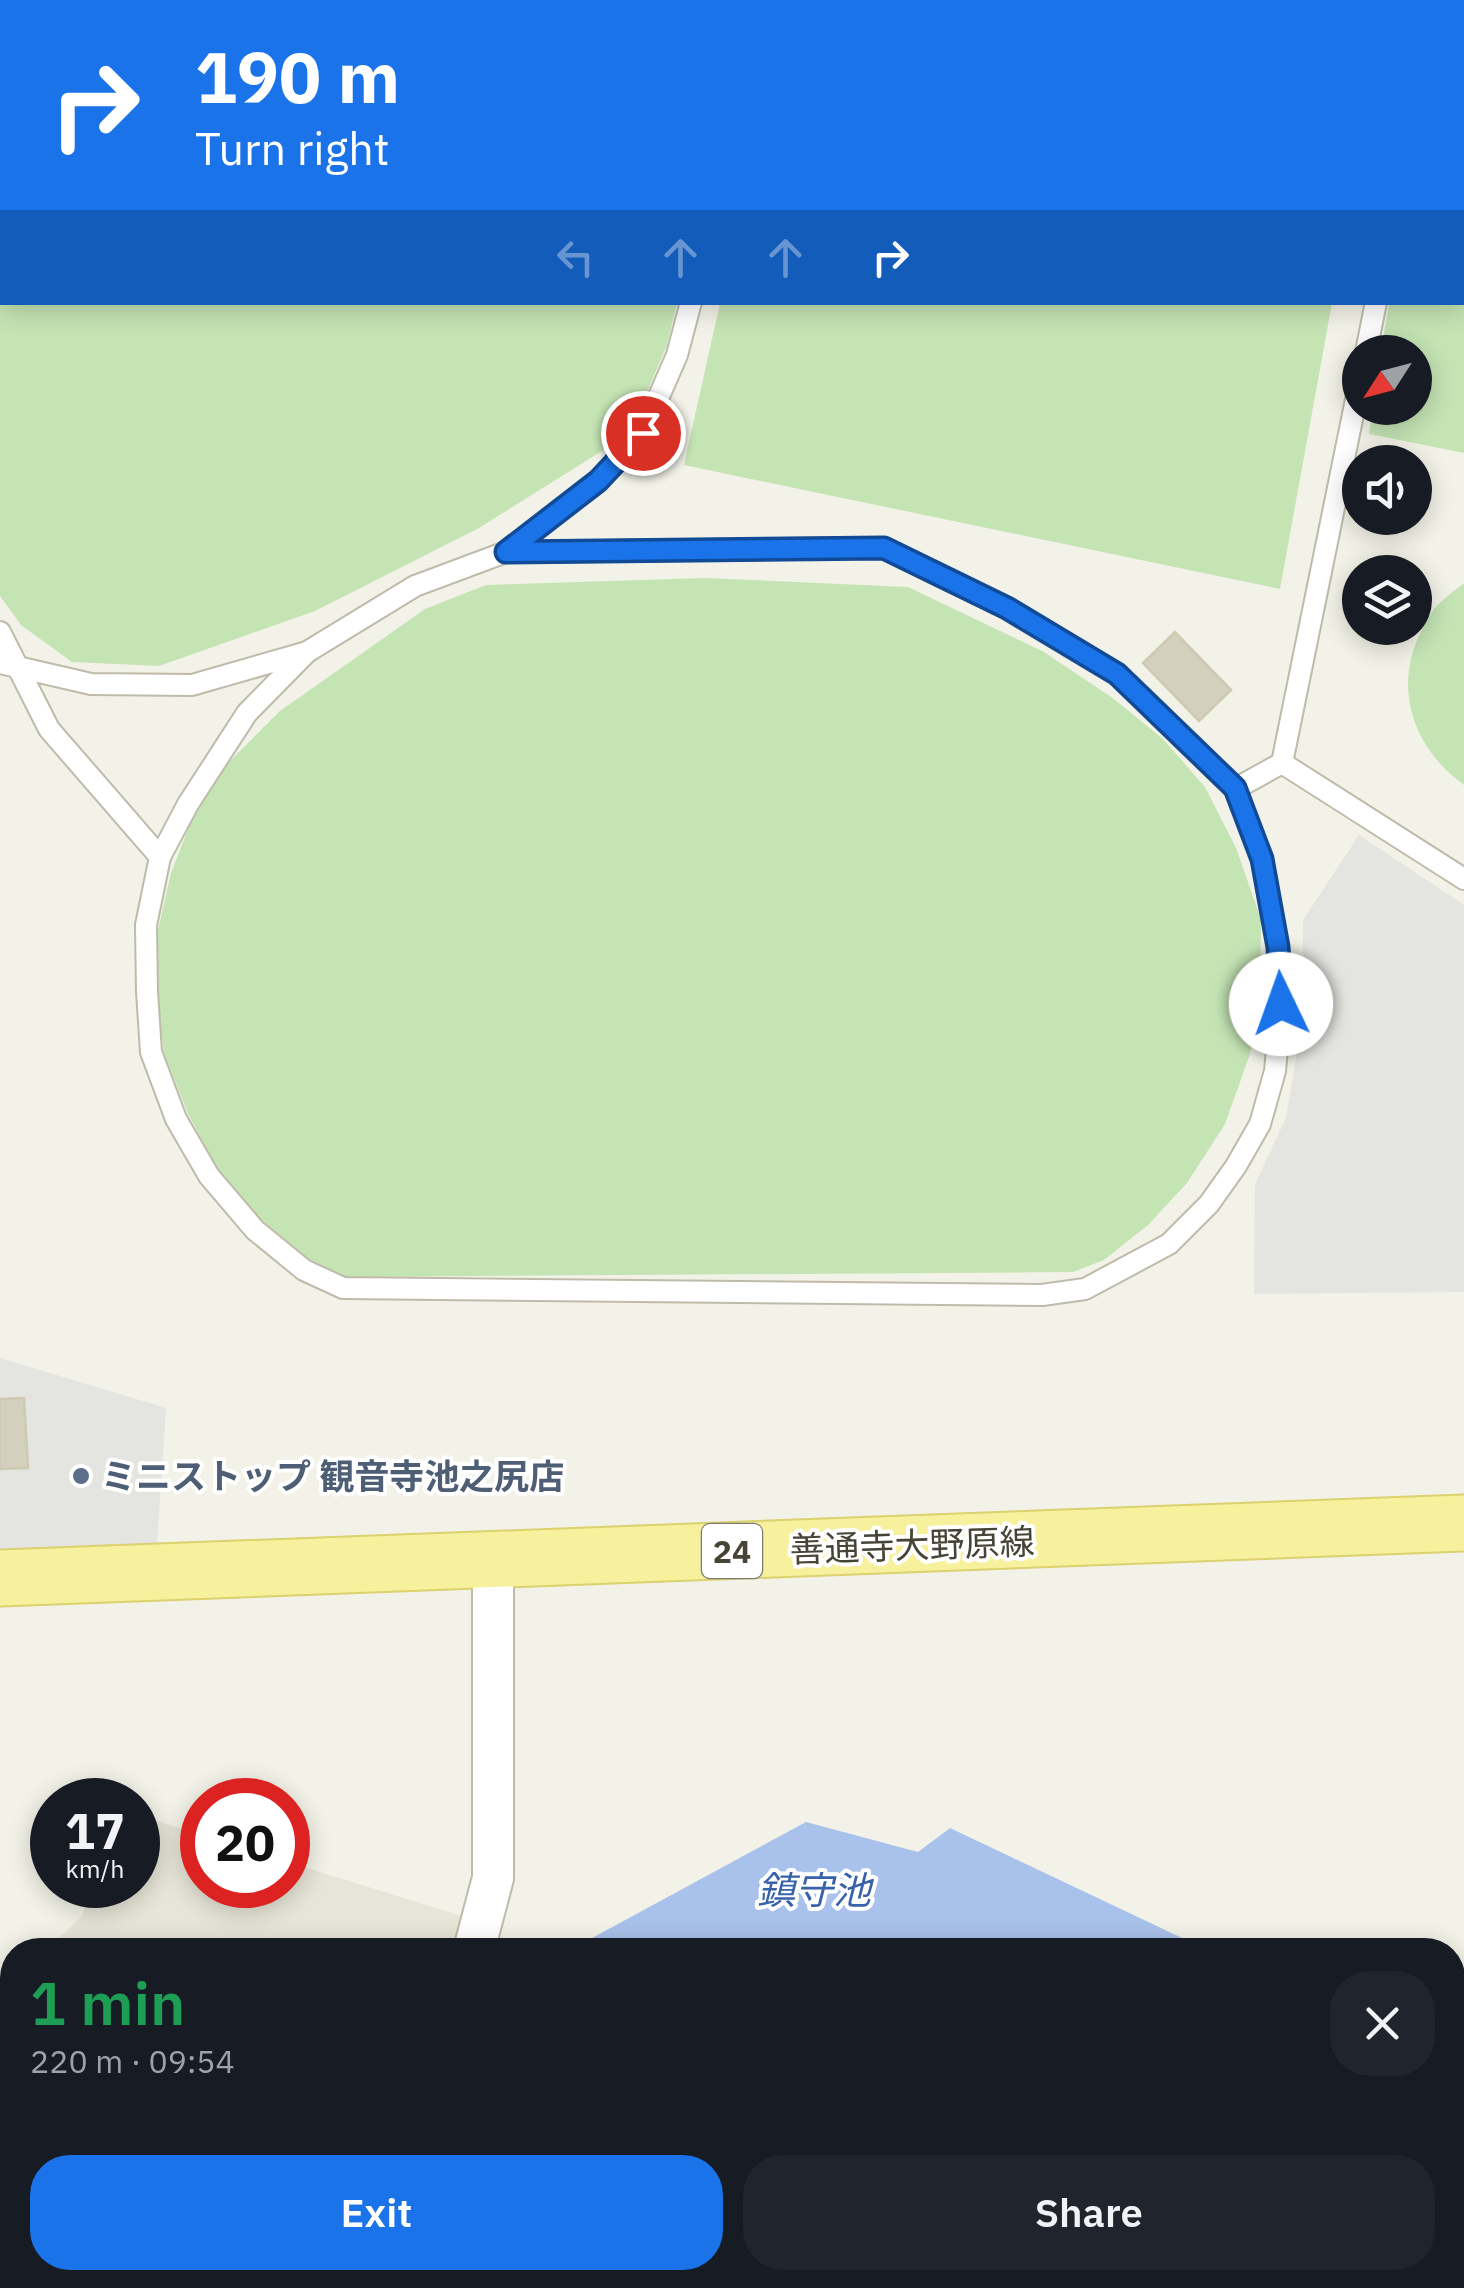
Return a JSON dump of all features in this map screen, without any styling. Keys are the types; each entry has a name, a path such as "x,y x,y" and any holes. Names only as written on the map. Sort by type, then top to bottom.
{"main road":[{"name":"善通寺大野原線","path":"0,1578 1464,1523"}],"street":[{"path":"477,1938 493,1878 493,1561"}],"lane":[{"path":"506,552 884,548 1007,608 1117,674 1235,788 1262,859 1278,947 1281,1004 1275,1071 1260,1124 1209,1204 1168,1244 1085,1289 1042,1295 343,1288 304,1270 255,1230 209,1176 176,1119 151,1052 146,925 160,857 188,804 247,714 307,652 415,586 506,552 598,481 643,433 677,355 690,305"},
{"path":"1369,335 1375,305"},
{"path":"1282,763 1351,425"},
{"path":"0,632 9,666 49,729 160,857"},
{"path":"9,666 91,684 192,685 307,652"},
{"path":"1235,788 1282,763"},
{"path":"1282,763 1464,879"}],"shaded area":[{"path":"1359,835 1464,905 1464,1292 1254,1294 1255,1184 1286,1118 1302,1022 1303,920"},
{"name":"ミニストップ 観音寺池之尻店","path":"0,1358 166,1408 157,1544 0,1557"},
{"path":"160,1822 180,1828 180,1908 310,1908 310,1869 468,1918 472,1938 59,1938 82,1916 85,1908 160,1908"}],"green space":[{"path":"0,305 677,305 667,345 629,434 479,528 315,611 159,666 72,662 21,625 0,596"},
{"path":"720,305 1332,305 1280,589 684,465"},
{"path":"1389,305 1464,305 1464,453 1369,434 1370,425 1432,425 1432,335 1384,335"},
{"path":"705,578 908,587 1044,652 1114,699 1163,739 1205,787 1236,848 1261,919 1260,993 1250,1054 1225,1124 1187,1183 1148,1225 1104,1260 1073,1272 342,1277 300,1254 251,1210 216,1166 188,1114 164,1053 156,994 158,930 171,873 192,819 221,770 280,711 425,609 486,585"},
{"path":"1464,583 1464,785 1446,770 1420,734 1408,693 1413,650 1415,645 1432,645 1432,613"}],"water":[{"name":"鎮守池","path":"806,1822 918,1852 950,1828 1182,1938 592,1938"}],"building":[{"path":"1175,632 1231,690 1199,721 1143,663"},
{"path":"24,1398 28,1468 0,1469 0,1399"}],"place":[{"name":"ミニストップ 観音寺池之尻店","path":"81,1476"}],"route":[{"path":"643,433 598,481 506,552 884,548 1007,608 1117,674 1235,788 1262,859 1278,947 1281,1004"}]}
